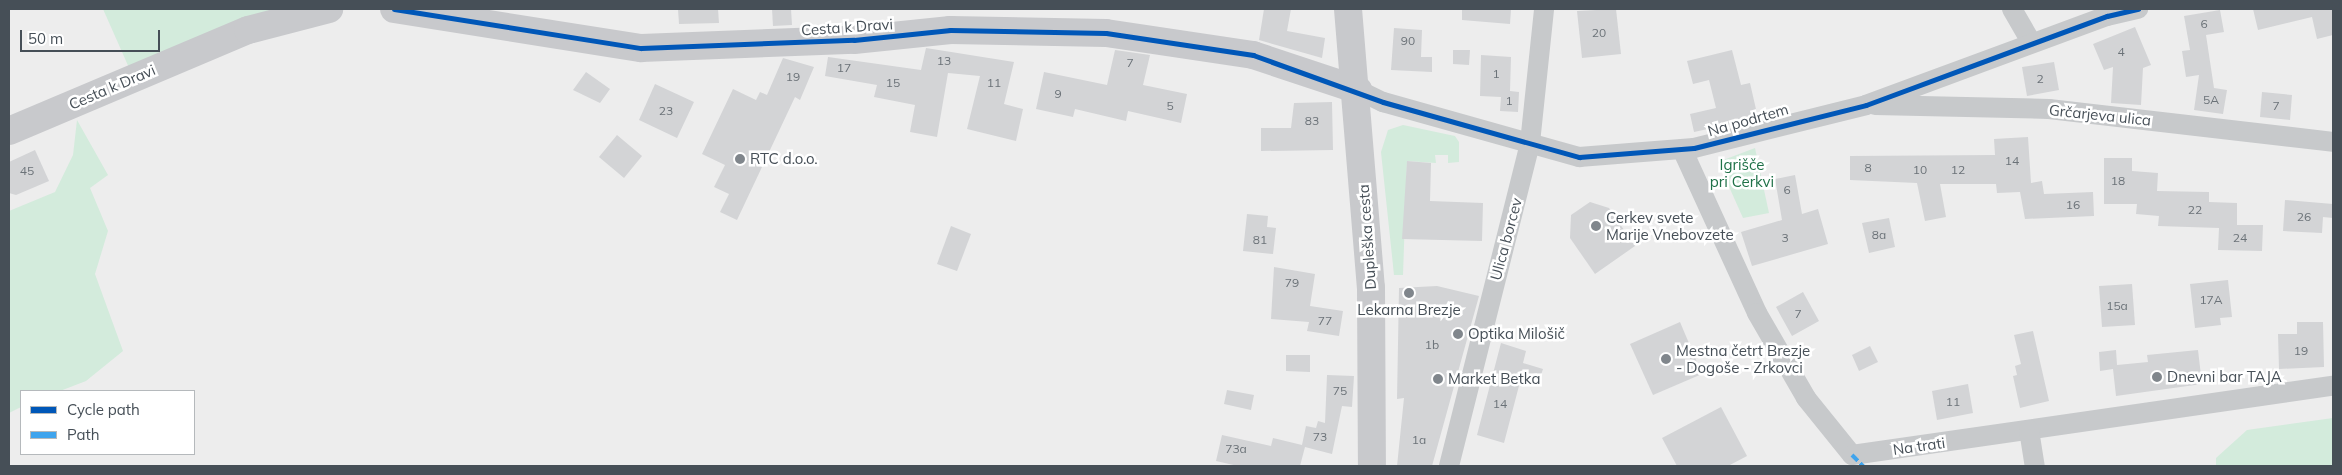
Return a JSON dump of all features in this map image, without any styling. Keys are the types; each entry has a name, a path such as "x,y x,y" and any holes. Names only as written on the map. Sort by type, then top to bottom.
{"street":[{"name":"Cesta k Dravi","path":"9,132 248,30 329,9"},
{"name":"Cesta k Dravi","path":"394,9 641,48 854,40 950,30 1106,33 1253,56 1358,90"},
{"name":"Dupleška cesta","path":"1348,9 1358,90 1370,288 1372,466"},
{"name":"Ulica borcev","path":"1449,466 1530,143 1544,9"},
{"path":"2012,9 2032,43"},
{"name":"Na podrtem","path":"1358,90 1383,102 1579,157 1682,149 1866,105 2032,43 2138,9"},
{"name":"Grčarjeva ulica","path":"1866,105 2049,109 2333,142"},
{"name":"Na trati","path":"1682,149 1757,313 1806,398 1852,455 2333,386"},
{"path":"2029,430 2034,466"}],"green space":[{"path":"103,9 287,9 130,70"},
{"path":"77,120 108,175 90,188 108,231 95,274 123,351 86,381 63,390 20,390 20,408 9,413 9,211 55,192 73,155"},
{"path":"1403,125 1455,136 1459,142 1459,162 1448,163 1448,155 1435,155 1436,163 1407,161 1403,275 1394,275 1381,152 1388,130"},
{"name":"Igrišče pri Cerkvi","path":"1755,148 1769,213 1743,218 1718,162"},
{"path":"2333,418 2333,466 2216,466 2216,458 2247,430"}],"building":[{"path":"678,9 718,9 719,23 679,24"},
{"path":"772,9 791,9 792,25 773,26"},
{"path":"1264,9 1291,9 1287,31 1325,38 1322,58 1259,40"},
{"path":"1462,9 1511,9 1510,24 1462,20"},
{"path":"1616,9 1621,54 1582,58 1577,11"},
{"path":"2253,9 2333,9 2333,35 2317,39 2312,17 2258,30"},
{"path":"2220,10 2224,32 2206,35 2214,88 2227,90 2223,114 2194,110 2199,75 2186,77 2182,51 2190,50 2184,16"},
{"path":"2135,27 2151,65 2143,68 2141,105 2111,103 2113,67 2104,70 2093,44"},
{"path":"1394,28 1422,30 1421,57 1432,57 1432,72 1391,70"},
{"path":"926,48 1014,62 1004,104 1023,109 1016,141 967,129 980,76 948,73 937,137 910,132 915,105 874,97 877,85 825,76 828,57 921,70"},
{"path":"1115,50 1150,55 1143,85 1187,94 1181,123 1128,111 1126,121 1075,109 1073,117 1036,109 1044,72 1107,85"},
{"path":"1453,50 1470,50 1469,65 1453,64"},
{"path":"1732,50 1741,85 1750,83 1758,118 1694,132 1690,114 1716,108 1709,80 1693,84 1687,61"},
{"path":"1481,55 1511,57 1510,91 1519,92 1518,112 1500,111 1501,97 1480,96"},
{"name":"RTC d.o.o.","path":"783,58 814,67 800,100 795,97 737,220 720,212 729,194 714,187 725,165 702,154 733,89 756,100 760,92 767,95"},
{"path":"2054,62 2059,90 2027,96 2022,67"},
{"path":"586,72 610,89 600,103 573,90"},
{"path":"655,84 694,102 677,138 639,120"},
{"path":"2262,92 2292,95 2290,120 2260,117"},
{"path":"1332,102 1333,150 1261,151 1261,128 1291,128 1294,103"},
{"path":"617,135 642,156 624,178 599,157"},
{"path":"2028,137 2031,183 2042,181 2044,194 2093,192 2094,216 2025,219 2020,192 1997,193 1996,184 1940,184 1946,217 1925,221 1917,183 1850,180 1850,156 1995,155 1994,139"},
{"path":"35,150 49,181 16,195 9,193 9,162"},
{"path":"2104,158 2132,158 2132,171 2158,173 2157,191 2209,192 2209,202 2237,203 2237,225 2263,225 2262,251 2218,250 2219,228 2158,226 2159,216 2136,214 2137,204 2104,204"},
{"path":"1407,161 1431,163 1430,201 1483,203 1482,241 1402,239"},
{"path":"1795,175 1802,214 1818,209 1828,244 1752,266 1741,232 1782,220 1775,179"},
{"path":"2285,200 2333,204 2333,218 2323,217 2322,233 2283,231"},
{"name":"Cerkev svete Marije Vnebovzete","path":"1590,202 1609,208 1635,246 1595,274 1570,238 1571,215"},
{"path":"1247,214 1268,216 1267,227 1276,228 1273,254 1243,251"},
{"path":"1889,218 1895,247 1869,253 1862,223"},
{"path":"951,226 971,234 957,271 937,264"},
{"path":"1274,267 1315,274 1310,306 1343,311 1339,336 1307,331 1309,322 1271,319"},
{"path":"2228,280 2232,317 2220,318 2221,325 2195,328 2190,284"},
{"path":"2132,284 2135,325 2102,327 2099,286"},
{"path":"1437,286 1479,296 1432,466 1397,466 1404,398 1397,399 1399,288"},
{"path":"1803,292 1819,321 1792,336 1776,307"},
{"name":"Mestna četrt Brezje - Dogoše - Zrkovci","path":"1680,322 1702,374 1653,395 1630,344"},
{"path":"2297,322 2323,322 2324,367 2279,369 2278,334 2297,334"},
{"path":"2033,331 2049,401 2020,408 2013,376 2017,375 2015,366 2021,364 2014,335"},
{"path":"1501,343 1526,351 1523,363 1543,369 1537,387 1520,382 1504,443 1477,435"},
{"path":"1870,346 1878,362 1859,371 1852,355"},
{"name":"Dnevni bar TAJA","path":"2116,350 2117,365 2148,362 2147,355 2198,350 2202,384 2116,396 2113,369 2100,371 2099,352"},
{"path":"1286,355 1310,355 1310,372 1286,371"},
{"path":"1327,375 1354,376 1352,407 1342,406 1332,454 1305,447 1300,466 1238,466 1216,461 1222,435 1271,446 1273,438 1302,445 1306,426 1316,428 1318,421 1325,423"},
{"path":"1968,384 1973,413 1937,420 1932,391"},
{"path":"1227,390 1254,395 1251,410 1224,404"},
{"path":"1721,407 1747,456 1728,466 1677,466 1662,438"}],"marked path":[{"path":"1852,455 1863,466"}],"cycle path":[{"path":"394,9 641,48 854,40 950,30 1106,33 1253,55 1383,102 1579,157 1694,148 1866,105 2107,16 2138,9"}],"place":[{"name":"RTC d.o.o.","path":"740,159"},
{"name":"Cerkev svete Marije Vnebovzete","path":"1596,226"},
{"name":"Lekarna Brezje","path":"1409,293"},
{"name":"Optika Milošič","path":"1458,334"},
{"name":"Mestna četrt Brezje - Dogoše - Zrkovci","path":"1666,359"},
{"name":"Dnevni bar TAJA","path":"2157,377"},
{"name":"Market Betka","path":"1438,379"}]}
